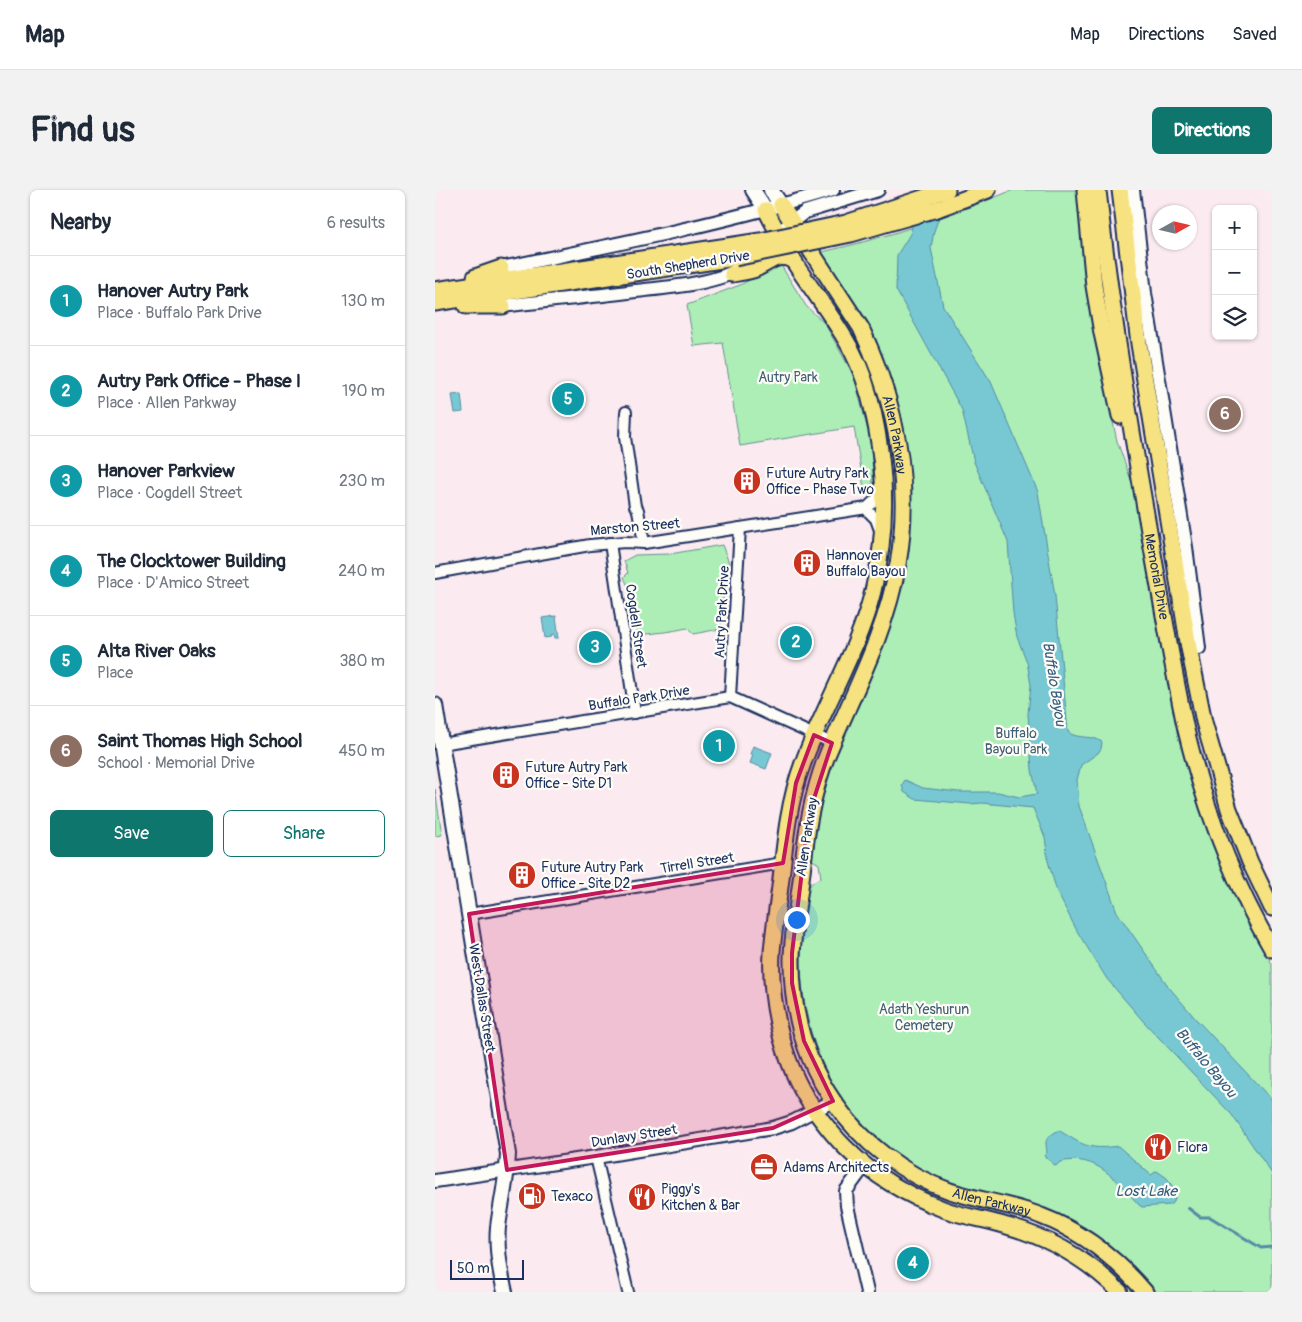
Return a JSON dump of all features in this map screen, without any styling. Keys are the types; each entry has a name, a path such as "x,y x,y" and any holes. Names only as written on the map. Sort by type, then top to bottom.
{"main road":[{"path":"753,190 766,210"},
{"path":"771,190 781,206"},
{"path":"934,202 947,190"},
{"path":"934,202 988,190"},
{"path":"1085,190 1094,286 1102,333 1131,463 1141,487"},
{"name":"Memorial Drive","path":"1099,190 1107,273 1141,487 1178,692 1197,770 1212,816 1230,864 1272,949"},
{"name":"Memorial Drive","path":"1130,191 1139,344 1189,648 1209,743 1229,809 1250,862 1272,908"},
{"name":"South Shepherd Drive","path":"435,304 732,259 760,241 934,202"},
{"name":"Allen Parkway","path":"781,206 861,328 869,346 889,401 902,465 904,498 902,530 892,593 885,621 875,648 832,743 815,788 809,814 792,953 792,983 796,1011 804,1041 814,1068 833,1101 861,1134 899,1166 926,1181 952,1191 1042,1216 1070,1229 1113,1258 1145,1292"},
{"name":"Allen Parkway","path":"766,210 795,262 853,353 878,436 884,492 882,537 873,591 865,618 802,765 790,810 772,952 772,984 776,1013 794,1073 815,1111 847,1150 887,1181 917,1198 945,1210 1034,1234 1058,1245 1098,1271 1120,1292"},
{"path":"732,259 752,271 782,256 795,262"},
{"name":"South Shepherd Drive","path":"440,289 732,259"},
{"path":"440,289 501,268"},
{"path":"435,304 503,306"},
{"path":"1199,648 1209,743"},
{"name":"West Dallas Street","path":"435,705 507,1154 507,1170 498,1228 498,1251 505,1292"},
{"path":"783,863 790,877 786,914 792,953"},
{"path":"984,1220 990,1201"}],"street":[{"path":"501,268 675,232 766,210 833,190"},
{"path":"503,306 663,288 719,278 732,259 749,262 791,222 805,212 878,190"},
{"path":"1130,191 1186,547 1199,648"},
{"path":"626,412 625,437 635,506 638,510 644,543"},
{"path":"882,537 876,519 867,508 884,492"},
{"name":"Marston Street","path":"435,573 590,545 625,542 644,543 867,508"},
{"name":"Autry Park Drive","path":"731,697 740,528"},
{"name":"Cogdell Street","path":"610,543 635,713"},
{"path":"731,697 832,743"},
{"name":"Buffalo Park Drive","path":"441,744 731,697"},
{"name":"Tirrell Street","path":"469,914 783,863"},
{"name":"Dunlavy Street","path":"435,1181 773,1128 792,1122 833,1101"},
{"path":"596,1157 628,1292"},
{"path":"865,1165 846,1191 847,1206 867,1292"}],"highlighted area":[{"path":"814,735 832,743 809,814 792,953 792,983 804,1041 833,1101 773,1128 507,1170 469,914 783,863 796,783"}],"green space":[{"name":"Buffalo Bayou Park","path":"1013,190 1079,190 1087,287 1094,334 1117,441 1140,505 1170,693 1179,734 1204,818 1241,905 1272,964 1272,1292 1156,1292 1110,1247 1076,1224 1057,1214 1016,1199 961,1186 929,1174 899,1156 873,1135 850,1110 832,1083 818,1054 808,1022 803,989 801,949 809,887 821,878 819,864 811,859 818,806 829,771 875,666 895,612 904,574 911,496 908,456 902,418 891,380 870,331 822,252 871,240 919,225"},
{"name":"Autry Park","path":"778,265 782,267 806,306 825,324 854,376 870,439 873,482 865,494 854,427 740,446 723,343 694,346 687,305 740,285"},
{"path":"722,545 729,563 724,570 727,585 721,607 724,620 720,629 693,634 687,628 638,635 636,621 631,616 632,596 624,577 628,573 624,561 635,555 670,554"},
{"path":"435,789 442,835 435,836"}],"water":[{"name":"Buffalo Bayou","path":"921,190 949,190 934,231 931,248 943,306 991,382 1038,492 1055,596 1068,732 1076,736 1093,738 1102,742 1098,753 1081,765 1077,780 1079,806 1117,912 1168,986 1195,1018 1272,1100 1272,1174 1232,1115 1143,1021 1107,979 1077,931 1057,892 1048,861 1045,837 1033,808 915,799 904,792 902,785 905,780 923,788 958,792 998,792 1019,797 1037,794 1032,770 1028,714 1031,685 1027,662 1017,637 1013,613 1008,542 974,462 962,410 896,290 897,255 910,234"},
{"path":"461,394 463,412 455,413 452,395"},
{"path":"556,616 559,638 555,638 554,634 551,635 552,637 545,638 542,618"},
{"path":"753,746 772,753 766,769 750,763 753,755 750,754"},
{"name":"Lost Lake","path":"1057,1131 1087,1146 1118,1146 1151,1175 1157,1171 1167,1178 1176,1192 1174,1202 1170,1205 1142,1207 1114,1178 1095,1165 1073,1160 1060,1162 1056,1166 1044,1156 1047,1152 1047,1140"}],"waterway":[{"path":"1188,1208 1200,1217 1210,1217 1261,1248 1272,1247"}],"place":[{"name":"Alta River Oaks","path":"568,399"},
{"name":"Saint Thomas High School","path":"1225,414"},
{"name":"Future Autry Park Office - Phase Two","path":"747,481"},
{"name":"Hannover Buffalo Bayou","path":"807,563"},
{"name":"Autry Park Office - Phase I","path":"796,642"},
{"name":"Hanover Parkview","path":"595,647"},
{"name":"Hanover Autry Park","path":"719,746"},
{"name":"Future Autry Park Office - Site D1","path":"506,775"},
{"name":"Future Autry Park Office - Site D2","path":"522,875"},
{"name":"Flora","path":"1158,1147"},
{"name":"Adams Architects","path":"764,1167"},
{"name":"Texaco","path":"532,1196"},
{"name":"Piggy's Kitchen & Bar","path":"642,1197"},
{"name":"The Clocktower Building","path":"913,1263"}],"park label":[{"name":"Adath Yeshurun Cemetery","path":"924,1018"}]}
